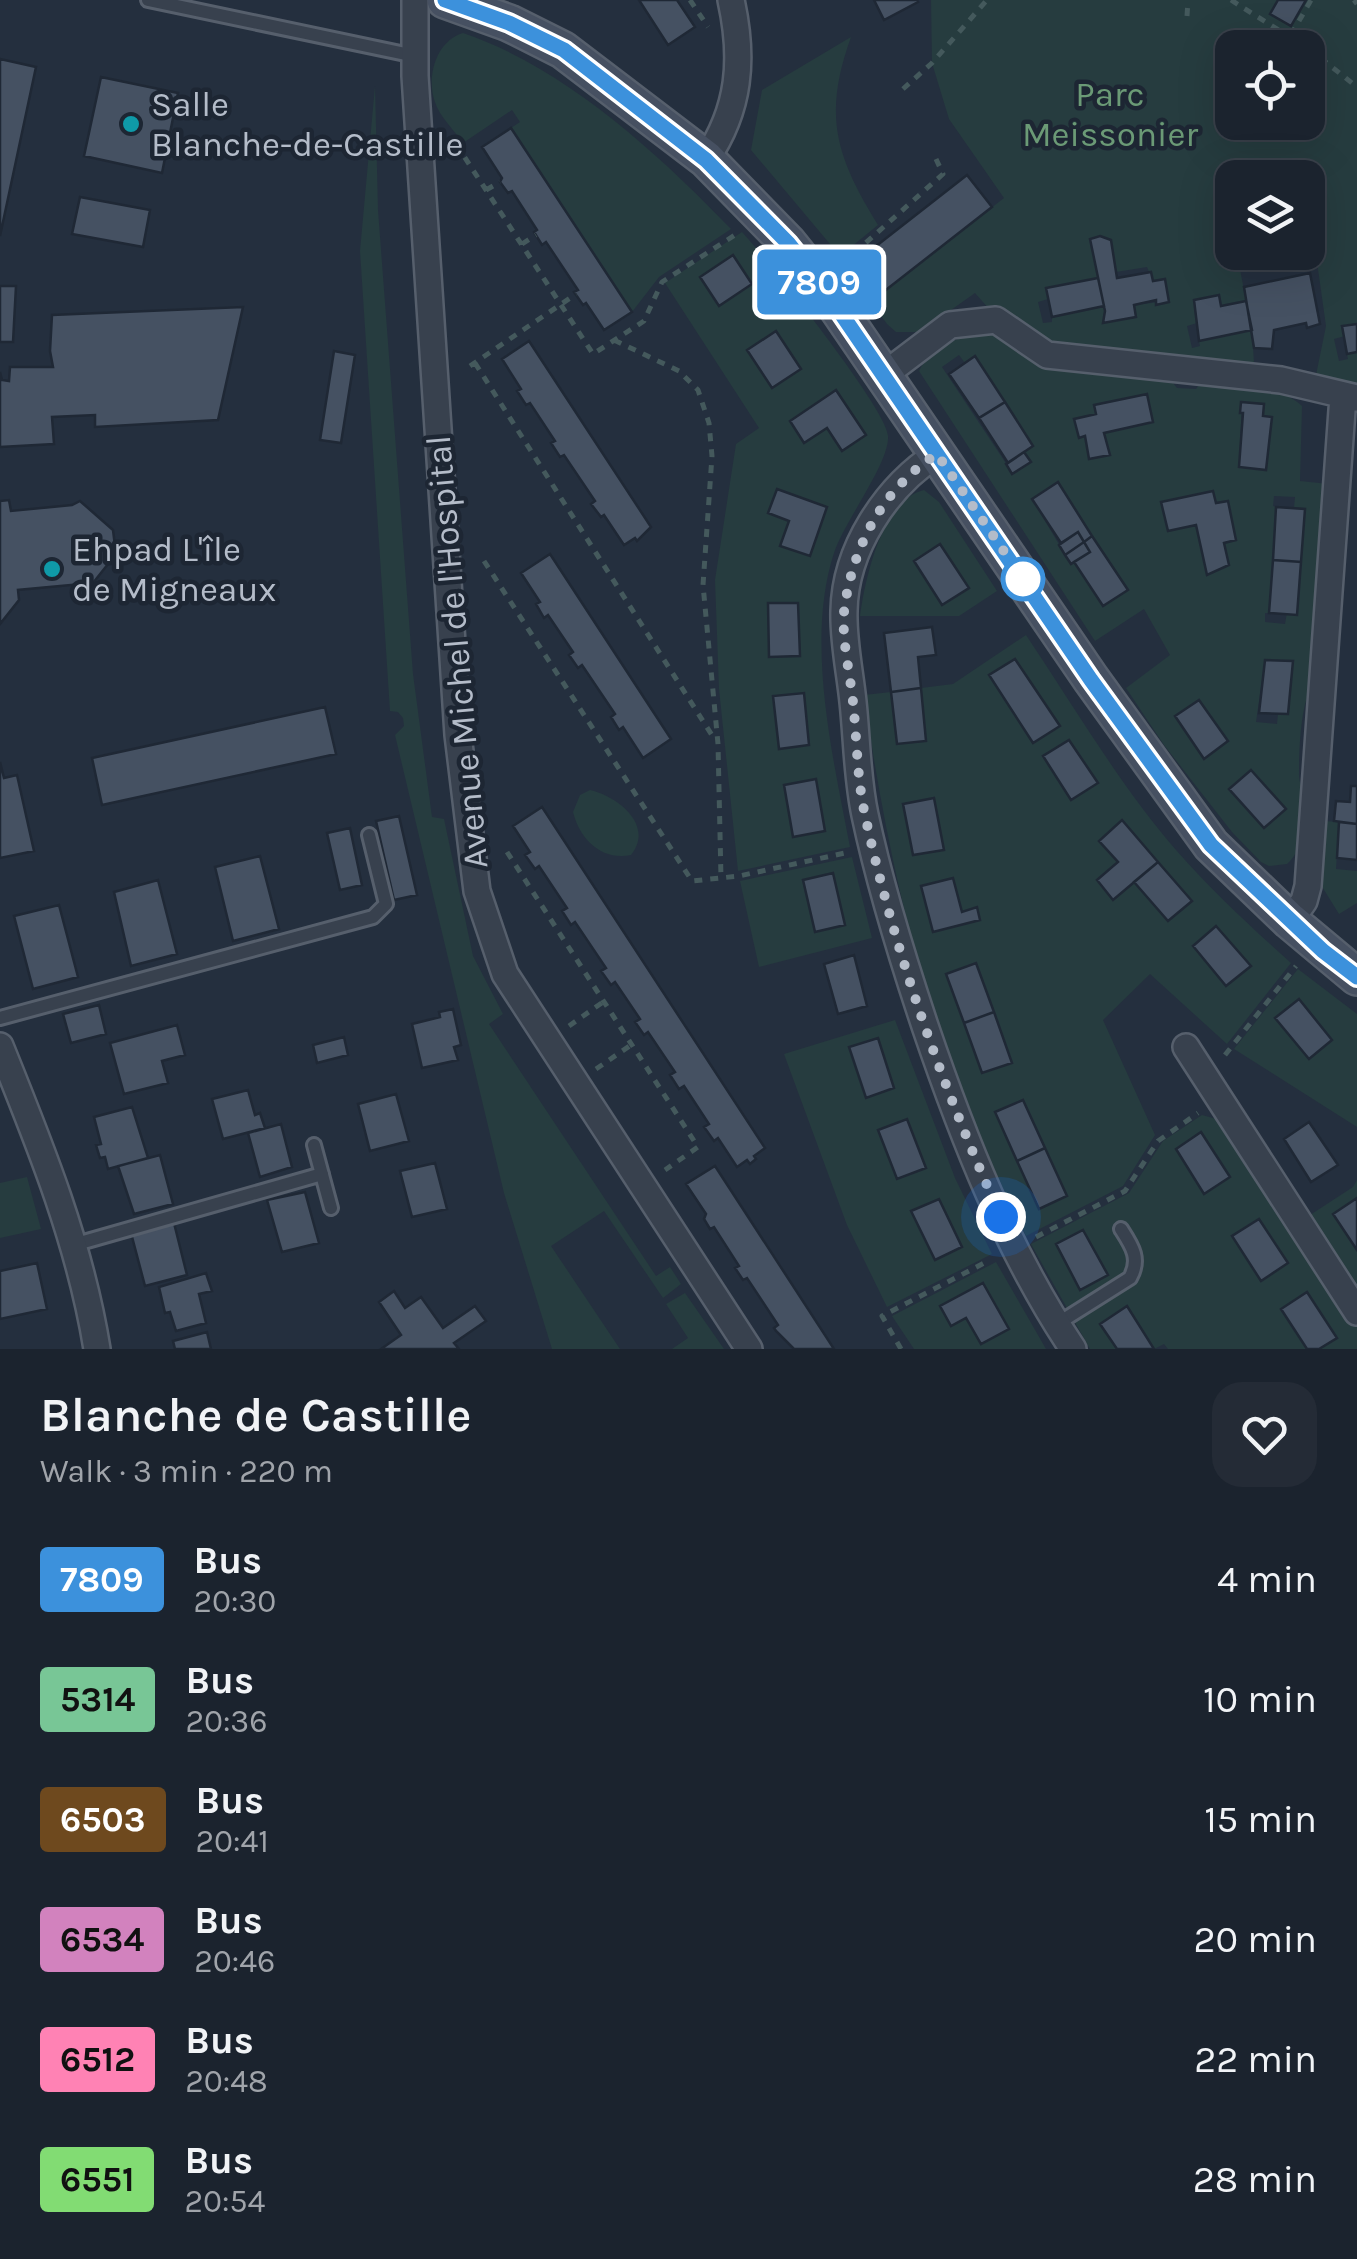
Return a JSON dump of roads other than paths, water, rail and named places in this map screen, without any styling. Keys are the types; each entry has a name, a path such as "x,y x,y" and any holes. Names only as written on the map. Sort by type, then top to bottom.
{"street":[{"name":"Avenue Michel de l'Hospital","path":"415,0 415,56 457,715 477,891 506,974 748,1349"},
{"path":"446,0 509,23 564,50 706,160 788,243 821,284 1091,680 1200,830 1290,921 1357,977"},
{"path":"706,160 722,136 739,80 732,0"},
{"path":"884,376 950,325 996,320 1047,355 1281,380 1350,397 1308,886 1304,901 1290,921"},
{"path":"937,454 890,492 868,530 850,579 844,610 864,812 901,954 958,1122 1015,1249 1072,1349"},
{"path":"0,1046 50,1171 87,1293 97,1349"},
{"path":"1186,1048 1357,1312"}],"lane":[{"path":"148,0 415,56"},
{"path":"0,1018 372,917 386,904 370,835"},
{"path":"314,1145 331,1208"},
{"path":"73,1245 322,1174"},
{"path":"1057,1324 1130,1278 1136,1259 1121,1229"}],"place":[{"name":"Salle Blanche-de-Castille","path":"131,124"},
{"name":"Ehpad L'île de Migneaux","path":"52,569"}],"park label":[{"name":"Parc Meissonier","path":"1110,114"}]}
